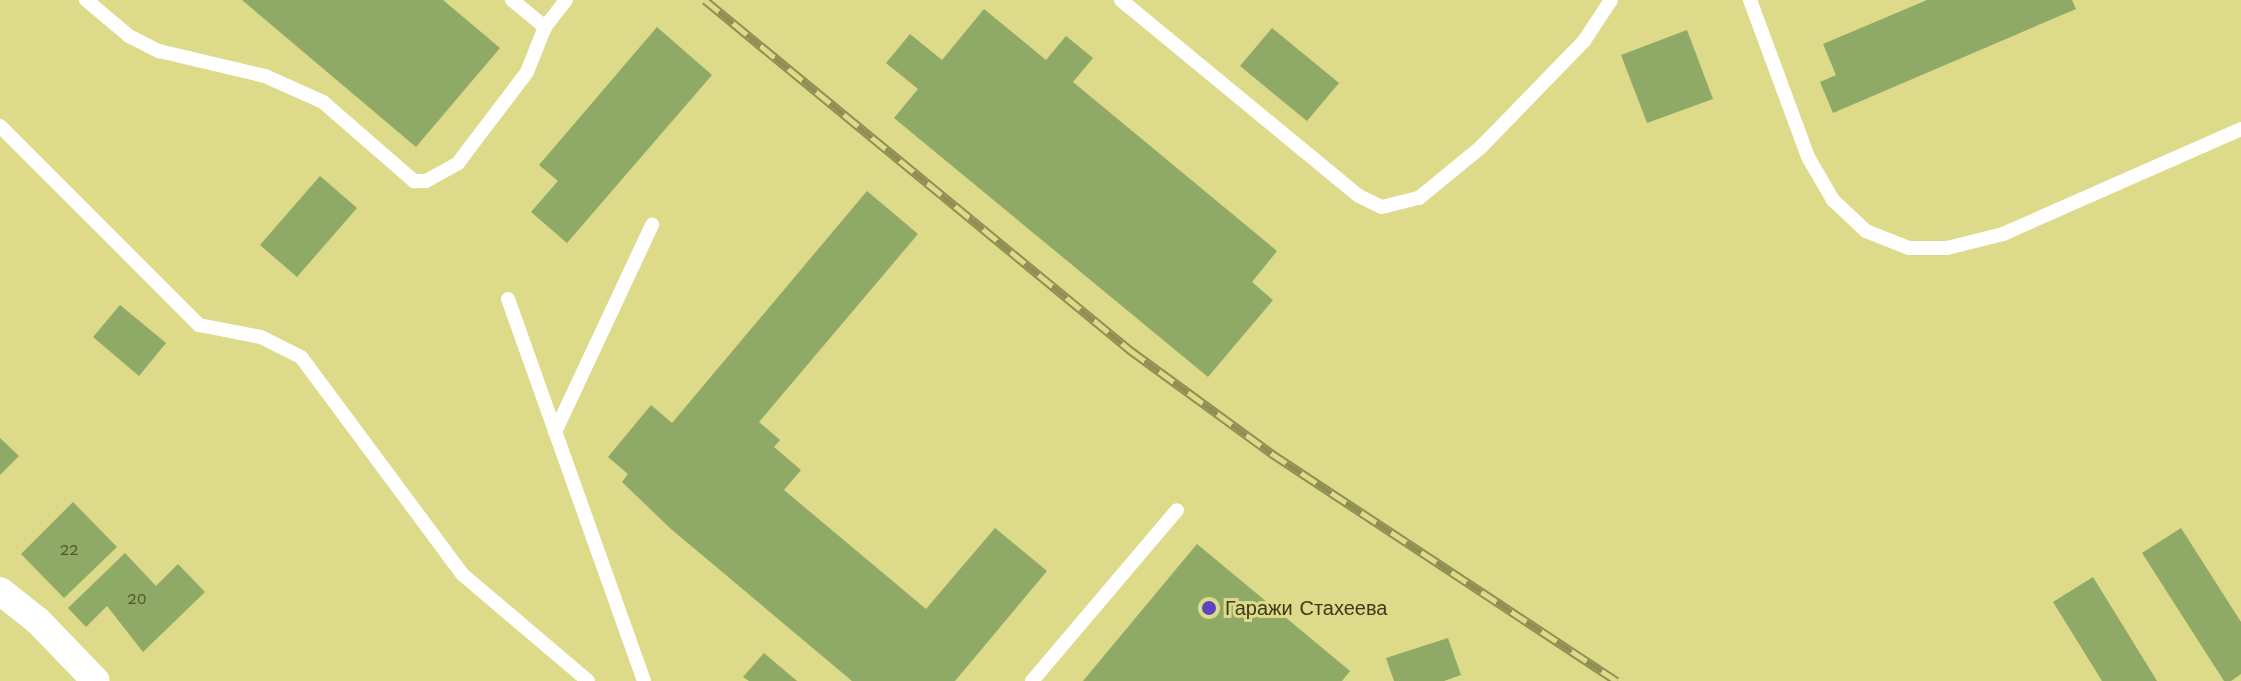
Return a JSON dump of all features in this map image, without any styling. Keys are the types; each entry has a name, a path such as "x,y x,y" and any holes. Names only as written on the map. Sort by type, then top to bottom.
{"street":[{"path":"0,591 38,621 96,681"}],"lane":[{"path":"86,0 129,36 159,51 265,76 323,102 414,181 426,181 458,163 527,72 545,27 566,0"},
{"path":"512,0 545,27"},
{"path":"1121,0 1359,196 1382,207 1419,198 1481,147 1584,41 1611,0"},
{"path":"1750,0 1808,157 1833,200 1866,231 1909,248 1947,248 2003,234 2241,129"},
{"path":"0,126 199,325 261,337 301,357 462,574 588,681"},
{"path":"555,432 652,225"},
{"path":"508,299 644,681"},
{"path":"1032,681 1177,510"}],"building":[{"path":"242,0 443,0 500,48 416,147"},
{"path":"1927,0 2072,0 2076,9 1833,113 1820,82 1836,75 1823,44"},
{"path":"984,9 1046,60 1066,36 1093,58 1073,82 1277,251 1252,282 1273,300 1208,377 894,118 918,89 886,63 910,34 942,60"},
{"path":"657,27 712,75 567,243 531,212 558,181 539,165"},
{"path":"1272,28 1339,83 1307,121 1240,66"},
{"path":"1687,30 1713,99 1647,123 1621,55"},
{"path":"320,176 357,208 297,277 260,245"},
{"path":"867,191 918,234 759,422 780,440 774,447 801,470 784,490 926,609 995,528 1047,571 955,681 852,681 671,529 622,482 628,474 608,457 651,405 672,423"},
{"path":"120,305 166,343 139,376 93,337"},
{"path":"0,438 19,456 0,475"},
{"path":"73,502 117,547 64,598 21,554"},
{"path":"2181,528 2241,622 2241,674 2231,681 2224,681 2142,553"},
{"name":"Гаражи Стахеева","path":"1197,544 1350,671 1342,681 1083,681"},
{"path":"125,553 156,586 178,564 205,592 143,652 107,606 86,627 68,608"},
{"path":"2093,577 2157,681 2102,681 2053,602"},
{"path":"1448,638 1461,675 1444,681 1394,681 1386,658"},
{"path":"764,653 797,681 749,681 743,677"}],"railway":[{"path":"705,0 1130,350 1271,453 1617,681"}],"place":[{"name":"Гаражи Стахеева","path":"1209,608"}]}
